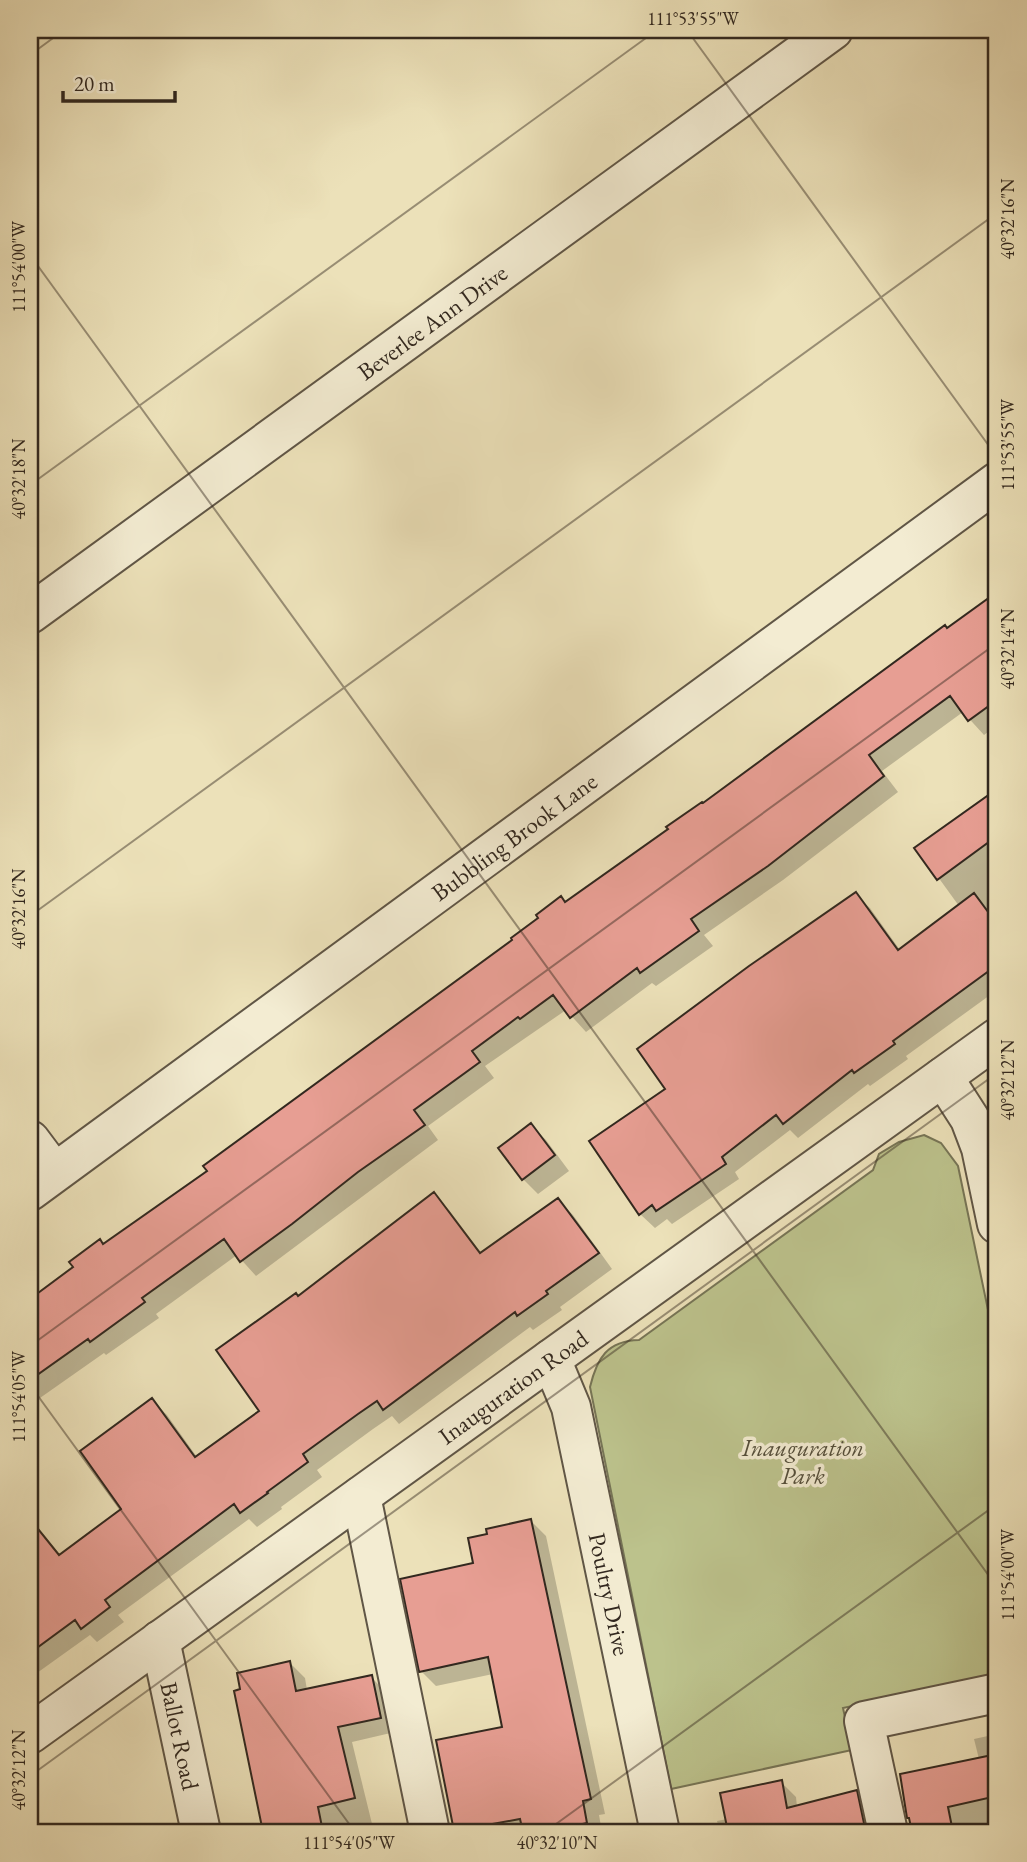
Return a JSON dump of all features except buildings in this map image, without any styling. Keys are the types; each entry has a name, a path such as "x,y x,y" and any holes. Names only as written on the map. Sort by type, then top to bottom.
{"street":[{"name":"Beverlee Ann Drive","path":"30,614 833,30"},
{"name":"Bubbling Brook Lane","path":"42,1181 997,482"},
{"name":"Inauguration Road","path":"30,1734 997,1038"},
{"path":"943,1077 970,1119 981,1148 997,1224"},
{"path":"30,1140 42,1181"},
{"name":"Poultry Drive","path":"551,1359 571,1407 660,1832"},
{"path":"360,1496 430,1832"},
{"name":"Ballot Road","path":"160,1640 201,1832"},
{"path":"888,1832 864,1720 997,1693"}],"green space":[{"name":"Inauguration Park","path":"924,1135 941,1143 958,1166 997,1353 997,1675 843,1708 852,1750 671,1789 590,1387 596,1368 611,1348 639,1340 873,1170 879,1154 899,1142"}]}
